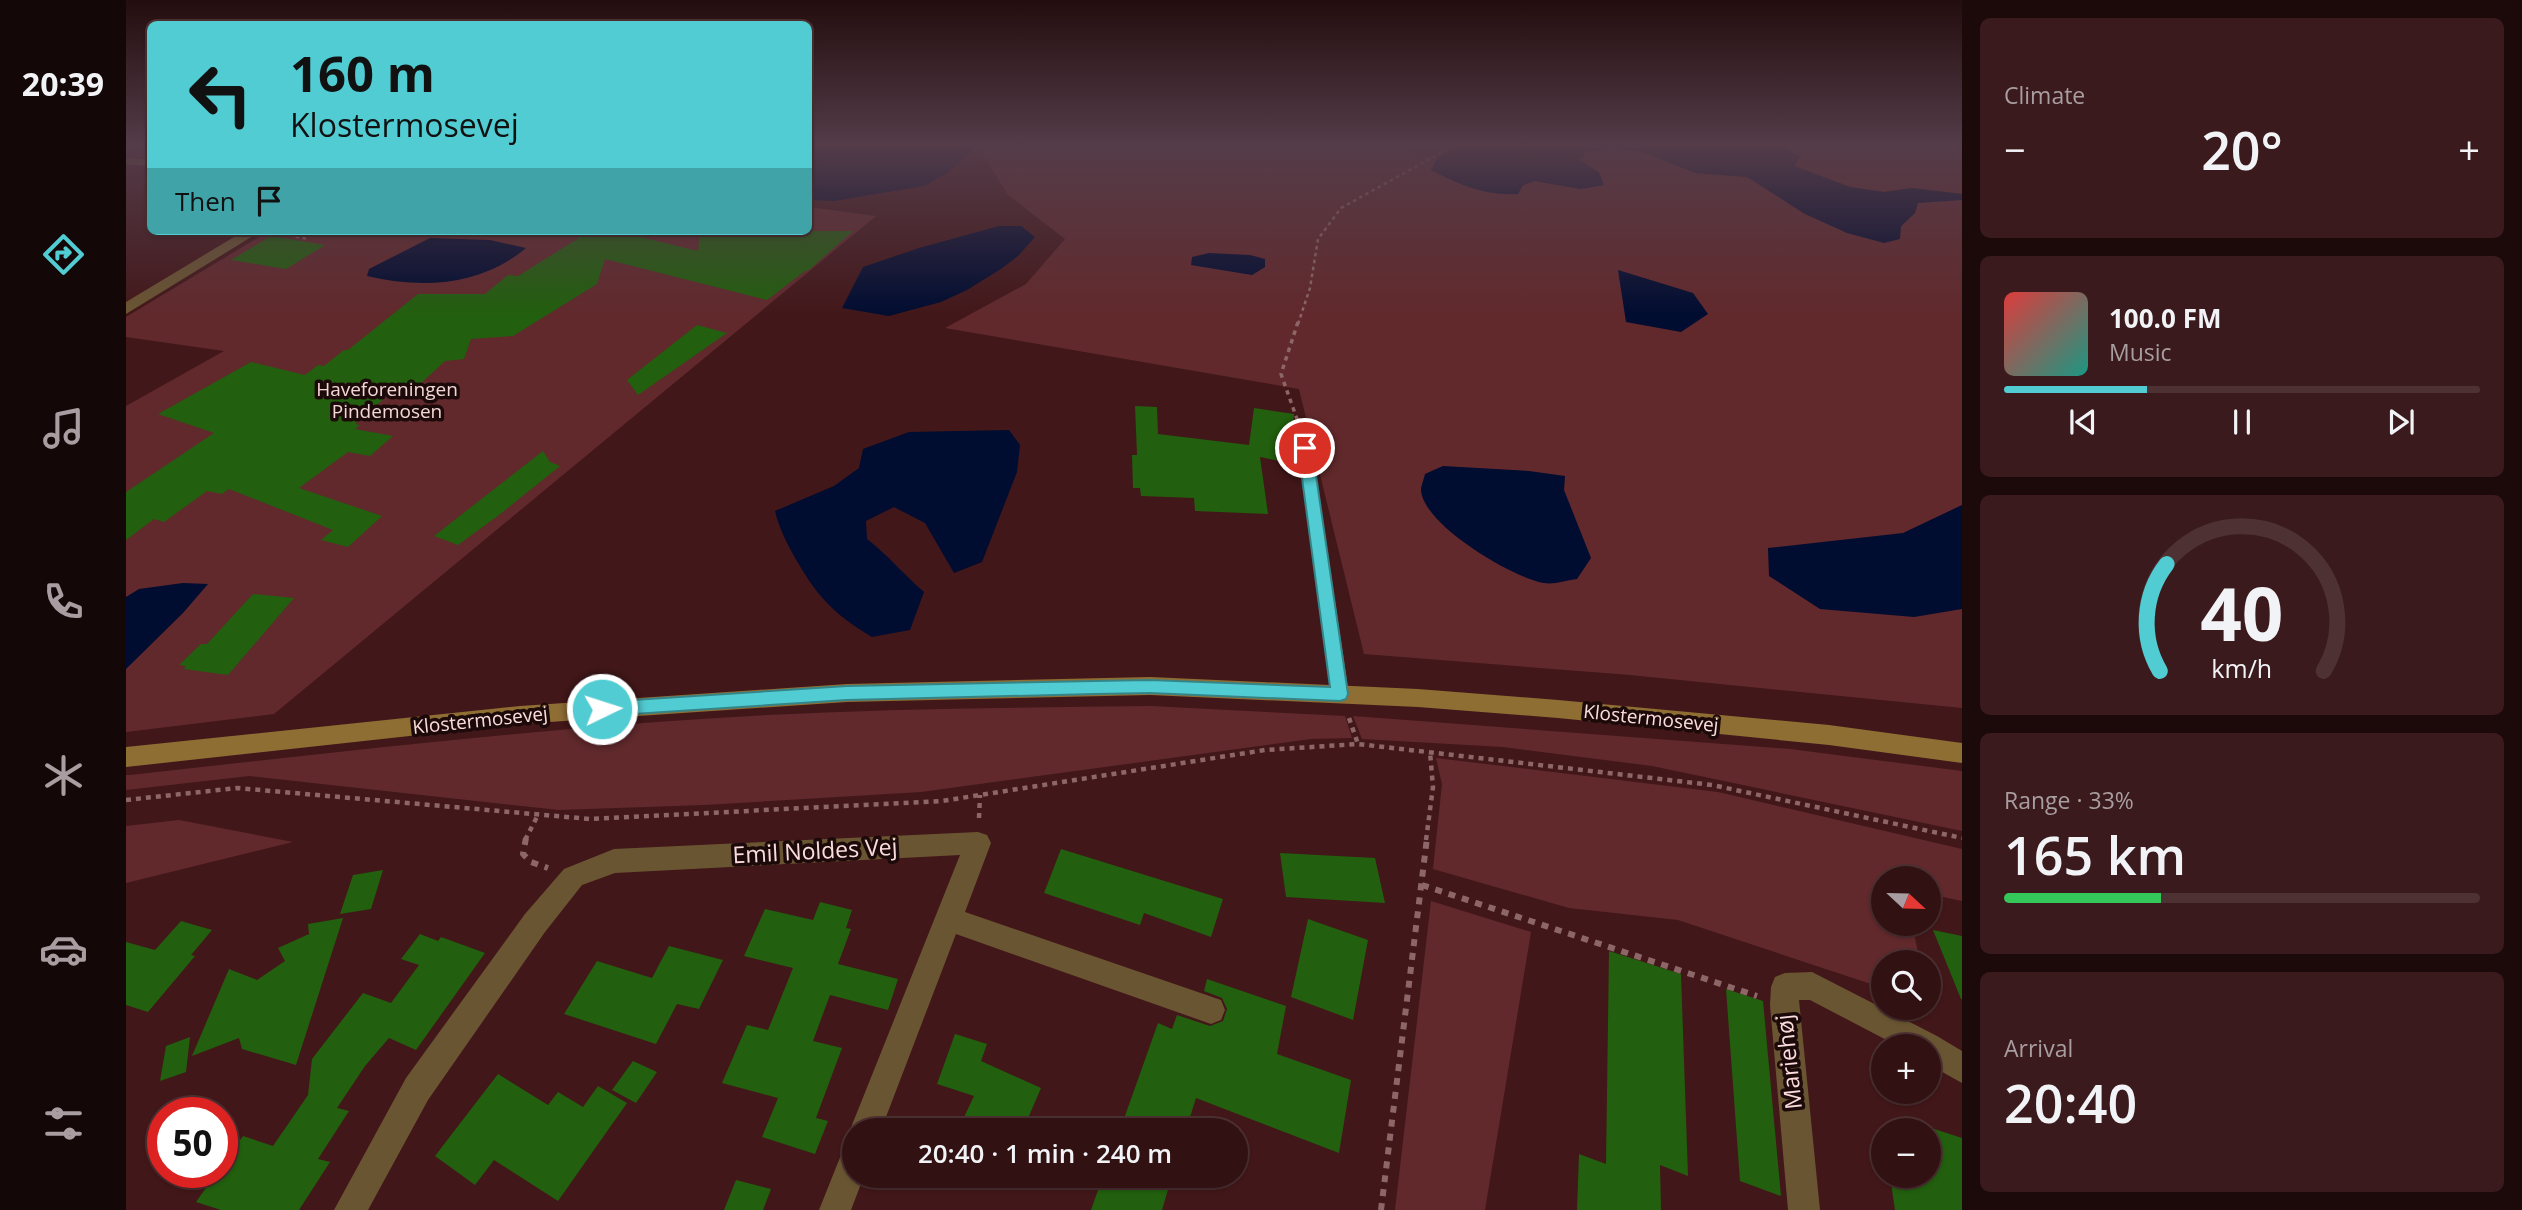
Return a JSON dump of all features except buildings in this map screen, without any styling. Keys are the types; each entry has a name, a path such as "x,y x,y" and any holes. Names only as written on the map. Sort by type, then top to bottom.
{"main road":[{"name":"Klostermosevej","path":"126,757 520,715 847,693 1150,687 1340,694 1572,710 1829,735 1962,753"}],"street":[{"path":"126,309 247,235"},
{"name":"Emil Noldes Vej","path":"350,1210 417,1089 535,923 573,877 614,860 978,843 871,1118"},
{"path":"949,919 1211,1010"},
{"name":"Mariehøj","path":"1804,1210 1783,1005 1785,987 1812,986 1903,1034"},
{"name":"Mariehøj","path":"1941,1055 1962,1068"},
{"path":"835,1210 844,1188"}],"lane":[{"path":"1305,448 1340,694"}],"path":[{"path":"1305,448 1299,419 1281,374 1310,288 1318,239 1341,208 1351,202"},
{"path":"284,235 308,239"},
{"path":"126,800 237,788 590,819 942,801 1265,750 1358,744 1712,785 1962,838"},
{"path":"1381,1210 1433,787 1430,752"},
{"path":"538,815 526,840 523,854 531,862 573,877"},
{"path":"1422,885 1783,1005"}],"green space":[{"path":"1018,202 1787,202 1805,214 1901,226 1915,213 1918,202 1962,202 1962,708 1630,675 1364,654 1299,389 945,328 1026,284 1065,239"},
{"name":"Haveforeningen Pindemosen","path":"812,207 876,216 274,714 126,732 126,406 224,351 126,337 126,317 262,235 812,235"},
{"path":"1151,706 1345,716 1352,738 1311,739 921,792 704,805 559,810 249,776 126,790 126,775 603,726 851,712"},
{"path":"1353,716 1790,749 1962,771 1962,831 1652,766 1503,747 1362,739"},
{"path":"1436,758 1718,792 1962,849 1962,901 1941,897 1941,866 1871,866 1871,936 1915,936 1917,950 1871,950 1871,984 1678,920 1569,908 1433,869 1442,784"},
{"path":"179,820 293,842 126,883 126,826"},
{"path":"1431,901 1531,932 1485,1210 1395,1210"}],"water":[{"path":"1787,202 1926,202 1918,203 1915,213 1901,226 1900,239 1884,243 1847,233"},
{"path":"999,226 1021,226 1035,237 1018,256 967,290 941,302 889,316 842,308 863,267"},
{"path":"430,238 490,240 526,248 509,261 490,270 451,281 409,282 367,276 369,269"},
{"path":"1209,253 1250,255 1265,259 1265,267 1252,275 1191,265 1192,257"},
{"path":"1618,270 1693,293 1708,314 1681,332 1626,322"},
{"path":"1009,430 1020,445 1017,472 982,562 954,573 925,523 894,507 866,521 867,539 924,592 910,630 872,637 846,620 827,602 810,582 794,556 775,511 834,486 859,468 863,449 909,432"},
{"path":"1443,466 1565,476 1564,490 1591,558 1577,579 1548,583 1530,579 1492,561 1453,533 1437,519 1426,504 1421,490 1425,474"},
{"path":"1962,505 1962,609 1914,617 1820,609 1769,576 1768,548 1903,533"},
{"path":"183,583 208,584 183,613 126,669 126,597 139,589"}],"route":[{"path":"602,709 847,693 1150,687 1340,694 1305,448"}]}
